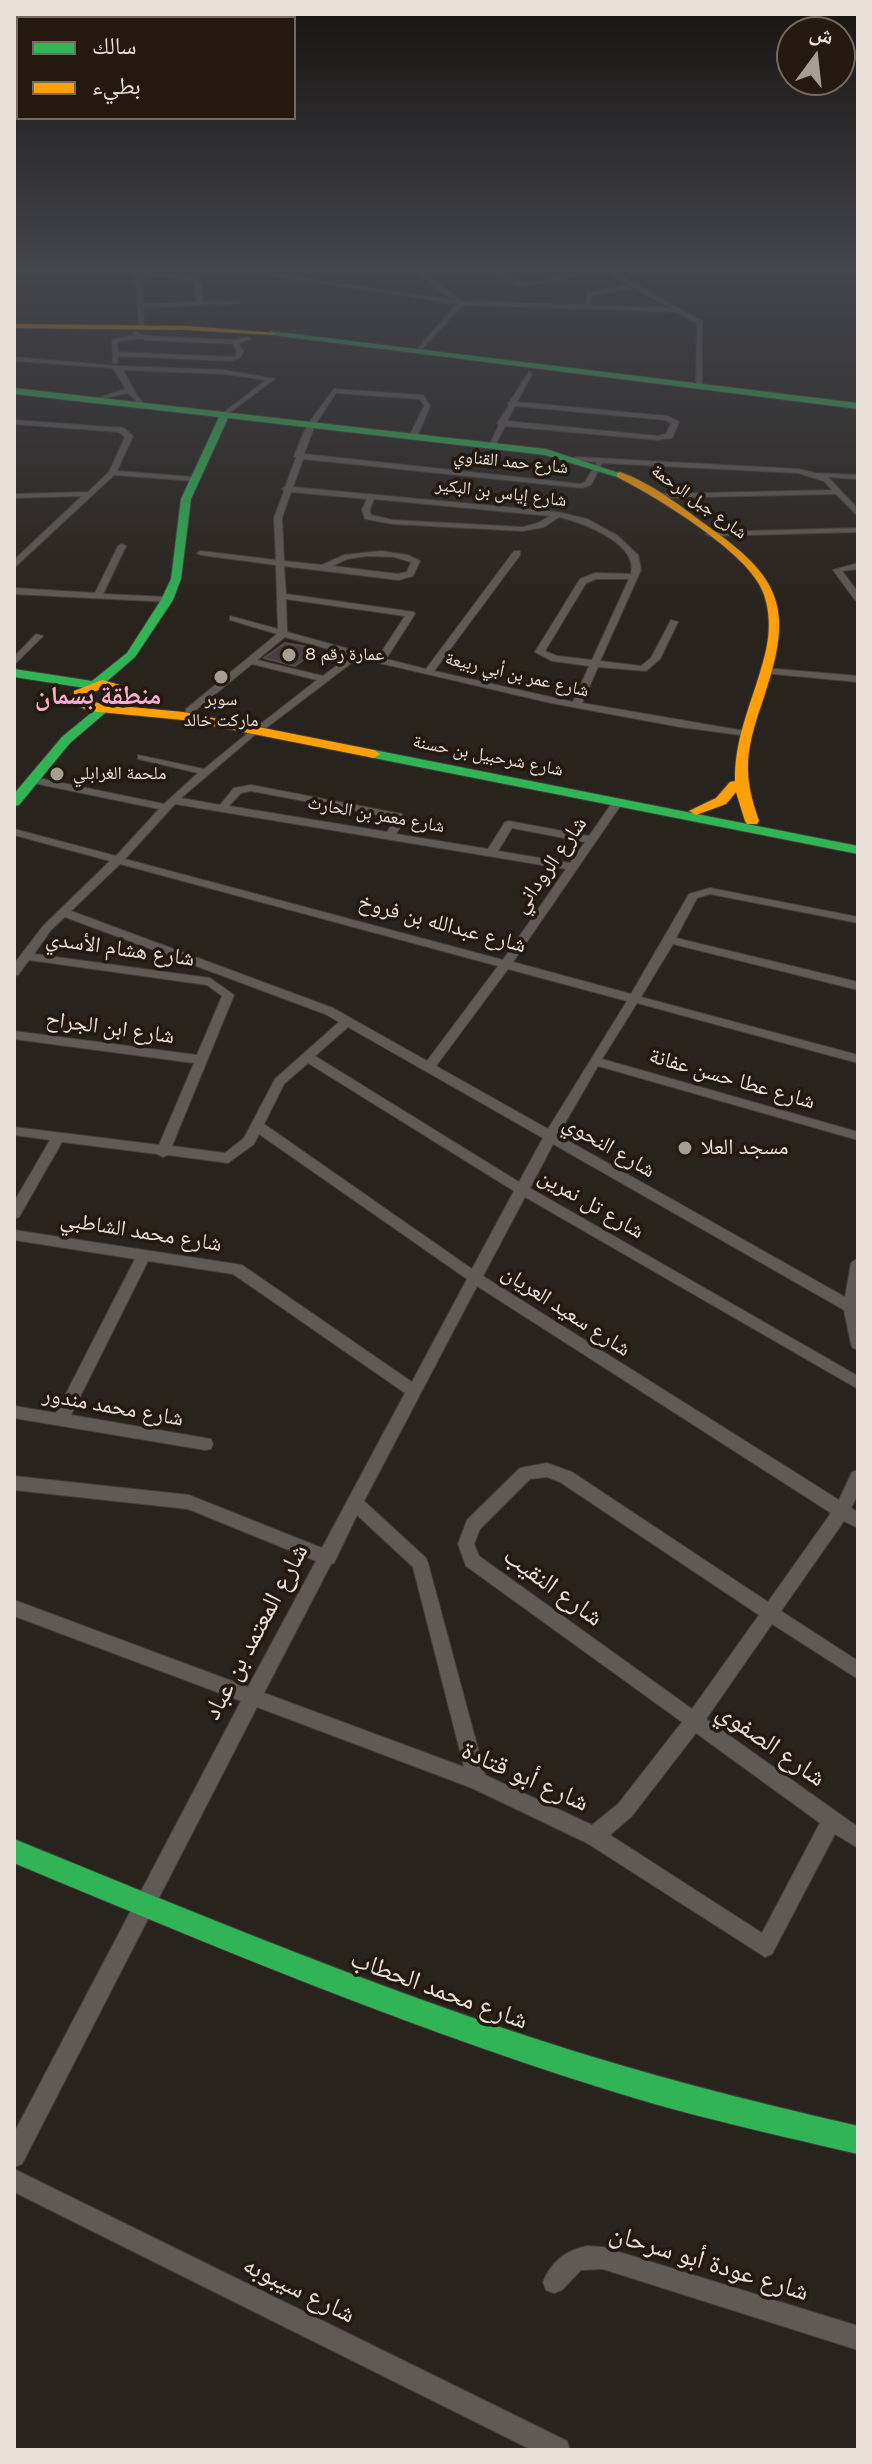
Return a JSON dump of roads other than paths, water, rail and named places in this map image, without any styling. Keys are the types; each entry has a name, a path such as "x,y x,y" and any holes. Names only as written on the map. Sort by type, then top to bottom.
{"main road":[{"path":"632,386 858,415"},
{"path":"706,386 858,404"},
{"name":"شارع جبل الرحمة","path":"14,391 100,399 134,398 225,414 413,437 492,439 599,464 631,478 747,563 769,591 774,618 766,671 745,734 735,785"},
{"path":"66,740 85,692 131,655 167,600 176,579 183,512 194,479 225,414"},
{"path":"14,802 66,740 108,707 126,698 131,655"},
{"path":"14,673 85,692"},
{"path":"14,680 85,692"},
{"name":"شارع شرحبيل بن حسنة","path":"858,842 258,728 89,707 85,692 125,689 153,703 258,728 858,850"},
{"path":"696,811 721,801 735,785"},
{"path":"735,785 742,807 752,821"},
{"name":"شارع محمد الحطاب","path":"14,1851 142,1905 471,2032 688,2101 858,2140"}],"street":[{"path":"127,386 134,398"},
{"path":"225,414 263,386"},
{"path":"511,404 594,409 669,418 675,422 670,435 658,438 492,439 511,404 522,386"},
{"path":"189,711 253,662 283,634 276,531 298,456 311,425 334,391 423,397 427,403 413,437"},
{"path":"14,422 123,430 129,438 112,473 14,565"},
{"name":"شارع حمد القناوي","path":"298,456 577,485 587,484 599,464"},
{"path":"578,459 858,477"},
{"path":"112,473 194,479"},
{"path":"814,474 827,479 858,514"},
{"name":"شارع إياس بن البكير","path":"286,489 558,514 599,528 627,547 638,563 634,577"},
{"path":"658,496 836,492"},
{"path":"14,496 89,494"},
{"path":"372,496 366,510 368,517 393,522 523,529 541,525 558,514"},
{"path":"710,534 858,530"},
{"path":"98,596 122,546"},
{"path":"201,553 278,561 324,568 398,577 410,574 416,561 405,557 354,554 338,557 324,568"},
{"path":"429,671 517,553"},
{"path":"858,566 837,570 858,598"},
{"path":"576,705 593,665 634,577 595,576 583,581 540,647 544,656 593,665 633,671 650,666 674,622"},
{"path":"14,589 167,600"},
{"path":"281,596 411,614 381,660"},
{"name":"شارع عمر بن أبي ربيعة","path":"233,618 357,654 576,705 745,734"},
{"path":"14,662 39,636"},
{"path":"14,972 63,912 119,859 169,803 258,728 357,654"},
{"path":"253,662 324,679"},
{"path":"766,671 858,679"},
{"path":"142,757 205,772"},
{"name":"شارع معمر بن الحارث","path":"33,780 169,803 224,806 574,867"},
{"path":"224,806 238,790 251,788 398,816 400,819 391,834"},
{"name":"شارع الروداني","path":"429,1067 507,962 618,802"},
{"path":"492,852 509,824 592,840"},
{"name":"شارع عبدالله بن فروخ","path":"14,832 507,962 858,1059"},
{"name":"شارع المعتمد بن عباد","path":"14,2156 142,1905 551,1137 633,996 671,940 693,896 701,892 858,920"},
{"name":"شارع النحوي","path":"63,912 276,988 348,1020 851,1307"},
{"path":"671,940 858,986"},
{"name":"شارع هشام الأسدي","path":"25,956 191,979 221,987 228,995 227,1004 163,1152"},
{"path":"14,1131 228,1158 249,1141 271,1092 348,1020"},
{"name":"شارع ابن الجراح","path":"14,1035 202,1060"},
{"name":"شارع تل نمرين","path":"306,1056 524,1191 858,1383"},
{"name":"شارع عطا حسن عفانة","path":"596,1061 858,1136"},
{"name":"شارع سعيد العريان","path":"257,1126 477,1279 858,1521"},
{"path":"14,1214 58,1137"},
{"name":"شارع محمد الشاطبي","path":"14,1235 237,1269 415,1392"},
{"path":"61,1419 143,1256"},
{"path":"858,1263 851,1307 858,1344"},
{"name":"شارع محمد مندور","path":"14,1412 205,1444"},
{"name":"شارع النقيب","path":"693,1722 472,1561 466,1544 473,1525 526,1473 547,1470 566,1477 771,1613"},
{"name":"شارع أبو قتادة","path":"14,1608 477,1781 594,1836 625,1810 693,1722 841,1512 858,1477"},
{"path":"14,1483 189,1502 328,1558"},
{"path":"356,1504 420,1563 477,1781"},
{"path":"771,1613 858,1671"},
{"name":"شارع الصفوي","path":"693,1722 858,1839"},
{"path":"594,1836 765,1947 832,1821"},
{"name":"شارع سيبوبه","path":"14,2180 558,2450"},
{"name":"شارع عودة أبو سرحان","path":"554,2282 566,2264 582,2256 603,2258 858,2338"}],"place":[{"name":"عمارة رقم 8","path":"289,655"},
{"name":"سوبر ماركت خالد","path":"221,677"},
{"name":"ملحمة الغرابلي","path":"57,774"},
{"name":"مسجد العلا","path":"685,1148"}],"district":[{"name":"منطقة بسمان","path":"98,696"}]}
